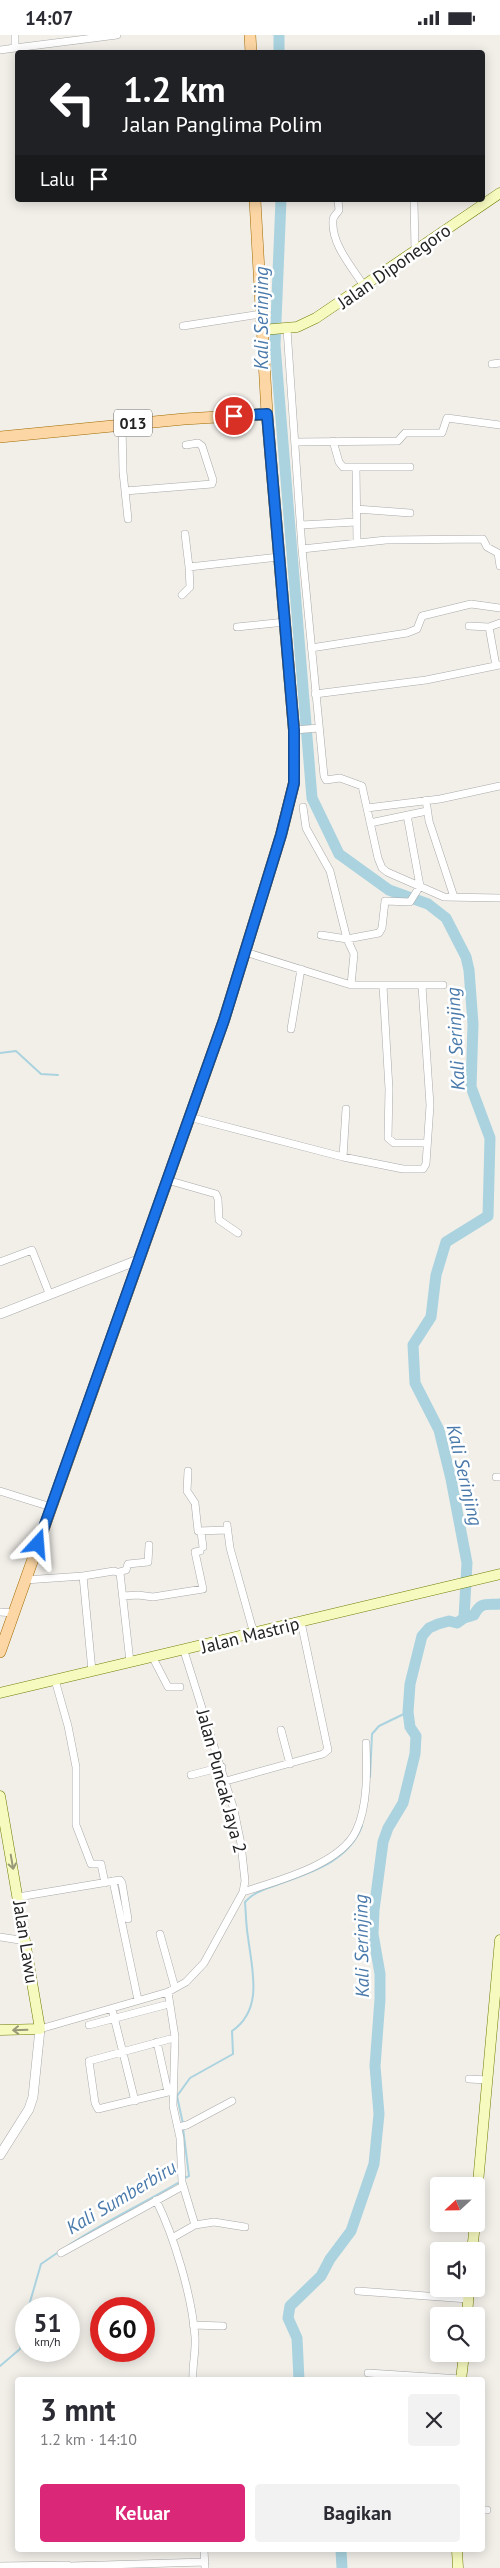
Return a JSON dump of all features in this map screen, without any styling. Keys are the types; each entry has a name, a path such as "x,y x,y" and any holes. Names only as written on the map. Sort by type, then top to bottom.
{"main road":[{"path":"250,35 251,50"},
{"name":"Jalan Diponegoro","path":"266,330 285,329 316,319 500,193"},
{"path":"0,1652 167,1180 245,952 290,800 296,768 297,730 285,622 267,414 266,330 261,314 254,202"},
{"name":"013","path":"0,437 267,414"},
{"name":"Jalan Mastrip","path":"0,1693 184,1651 500,1574"},
{"name":"Jalan Lawu","path":"0,1796 40,2029"},
{"path":"478,2177 487,2080 496,2022 500,1940"},
{"path":"0,2030 40,2029"},
{"path":"461,2377 463,2362"},
{"path":"457,2552 458,2568"}],"street":[{"path":"15,35 15,48"},
{"path":"0,50 117,35"},
{"path":"338,202 339,210 333,217 337,239 341,249 364,286"},
{"path":"414,202 415,251"},
{"path":"183,326 261,314"},
{"path":"285,329 302,549 324,778 341,779 362,786 382,868 387,872 439,895 500,898"},
{"path":"295,442 394,442 398,441 405,433 442,433 447,419 500,425"},
{"path":"122,425 128,519"},
{"path":"333,441 341,466 410,467"},
{"path":"125,491 212,484 213,480 202,446 198,443 186,445"},
{"path":"356,467 357,542"},
{"path":"356,509 410,513"},
{"path":"301,525 356,523"},
{"path":"182,595 190,587 185,534"},
{"path":"302,549 357,542 427,538 483,539 487,547 498,553 500,566"},
{"path":"189,567 279,557"},
{"path":"311,648 407,633 417,629 422,616 452,610 458,606 480,605 500,608"},
{"path":"237,627 285,622"},
{"path":"469,626 489,627 500,623"},
{"path":"315,694 426,680 498,665 489,627"},
{"path":"297,730 319,728"},
{"path":"367,808 462,795 500,786"},
{"path":"426,800 427,811 454,897"},
{"path":"303,807 306,828 330,871 347,939 354,954 351,985"},
{"path":"370,823 427,811"},
{"path":"321,935 347,939 379,933 382,928 385,901 410,902 420,886 407,815"},
{"path":"245,952 351,985 443,985"},
{"path":"291,1029 300,969"},
{"path":"383,986 389,1089 388,1138 394,1143 427,1143"},
{"path":"189,1117 343,1157 420,1170 425,1166 429,1086 422,986"},
{"path":"343,1157 346,1109"},
{"path":"167,1180 216,1194 218,1197 219,1220 238,1233"},
{"path":"0,1262 32,1250 49,1293"},
{"path":"0,1314 49,1293 138,1260"},
{"path":"123,1596 153,1597 203,1589 195,1553 202,1549 201,1532 197,1530 195,1503 187,1491 188,1471"},
{"path":"0,1491 51,1507"},
{"path":"201,1532 227,1527 254,1633"},
{"path":"25,1580 119,1572 126,1570 130,1563 148,1562 149,1545"},
{"path":"119,1572 130,1662"},
{"path":"83,1576 92,1671"},
{"path":"0,1611 14,1613"},
{"path":"226,1781 290,1764 328,1751 301,1623"},
{"name":"Jalan Puncak Jaya 2","path":"40,2029 113,2014 138,2000 171,1993 186,1982 204,1963 243,1892 245,1881 241,1844 226,1781 184,1651"},
{"path":"153,1657 168,1687 180,1687"},
{"path":"54,1680 68,1727 76,1767 76,1825 91,1864 101,1864 105,1883"},
{"path":"281,1730 290,1764"},
{"path":"243,1892 325,1861 351,1839 359,1824 364,1799 366,1743"},
{"path":"191,1775 222,1767"},
{"path":"18,1897 120,1880 128,1919"},
{"path":"113,1881 138,2000"},
{"path":"160,1934 171,1993 175,2037 172,2100 182,2126 182,2181 195,2225"},
{"path":"0,1937 26,1941"},
{"path":"89,2025 113,2014 165,2005"},
{"path":"113,2014 135,2101"},
{"path":"0,2155 29,2109 33,2097 40,2029"},
{"path":"157,2042 168,2092 101,2110 97,2109 89,2062 123,2051 157,2042 170,2039"},
{"path":"469,2079 487,2080"},
{"path":"182,2126 232,2101"},
{"path":"61,2253 156,2200 182,2181"},
{"path":"156,2200 172,2238 193,2325 195,2338 193,2377"},
{"path":"172,2238 195,2225 214,2222 245,2227"},
{"path":"358,2291 430,2293"},
{"path":"193,2325 223,2326"},
{"path":"368,2373 421,2377"},
{"path":"0,2566 205,2565 204,2552"}],"waterway":[{"name":"Kali Serinjing","path":"279,35 279,50"},
{"name":"Kali Serinjing","path":"281,202 275,345 312,798 339,854 389,890 428,904 446,918 466,957 469,970 473,1024 471,1087 490,1138 488,1216 446,1242 436,1275 431,1317 413,1345 415,1383 439,1430 451,1479 467,1563 464,1618 457,1623 449,1621 438,1624 429,1628 422,1636 410,1684 408,1712 410,1727 416,1736 415,1754 403,1803 388,1828 383,1842 374,1910 373,1934 380,1974 375,2066 379,2114 374,2164 351,2231 330,2259 321,2276 290,2306 288,2318 297,2338 299,2377"},
{"path":"0,1053 16,1051 41,1074 58,1075"},
{"path":"464,1618 474,1615 482,1606 500,1604"},
{"name":"Kali Sumberbiru","path":"370,1777 372,1734 379,1726 408,1712"},
{"name":"Kali Sumberbiru","path":"183,2124 177,2096 190,2078 233,2054 232,2031 249,2012 254,1988 245,1902 261,1891 316,1870 339,1857 356,1838 362,1826"},
{"name":"Kali Sumberbiru","path":"183,2128 189,2176 185,2178"},
{"name":"Kali Sumberbiru","path":"66,2247 94,2229 181,2181"},
{"name":"Kali Sumberbiru","path":"31,2297 41,2264 60,2251"},
{"name":"Kali Sumberbiru","path":"0,2366 15,2353"},
{"name":"Kali Serinjing","path":"341,2552 342,2568"}],"route":[{"path":"38,1544 224,1020 281,835 294,783 296,768 294,730 267,414 234,416"}]}
